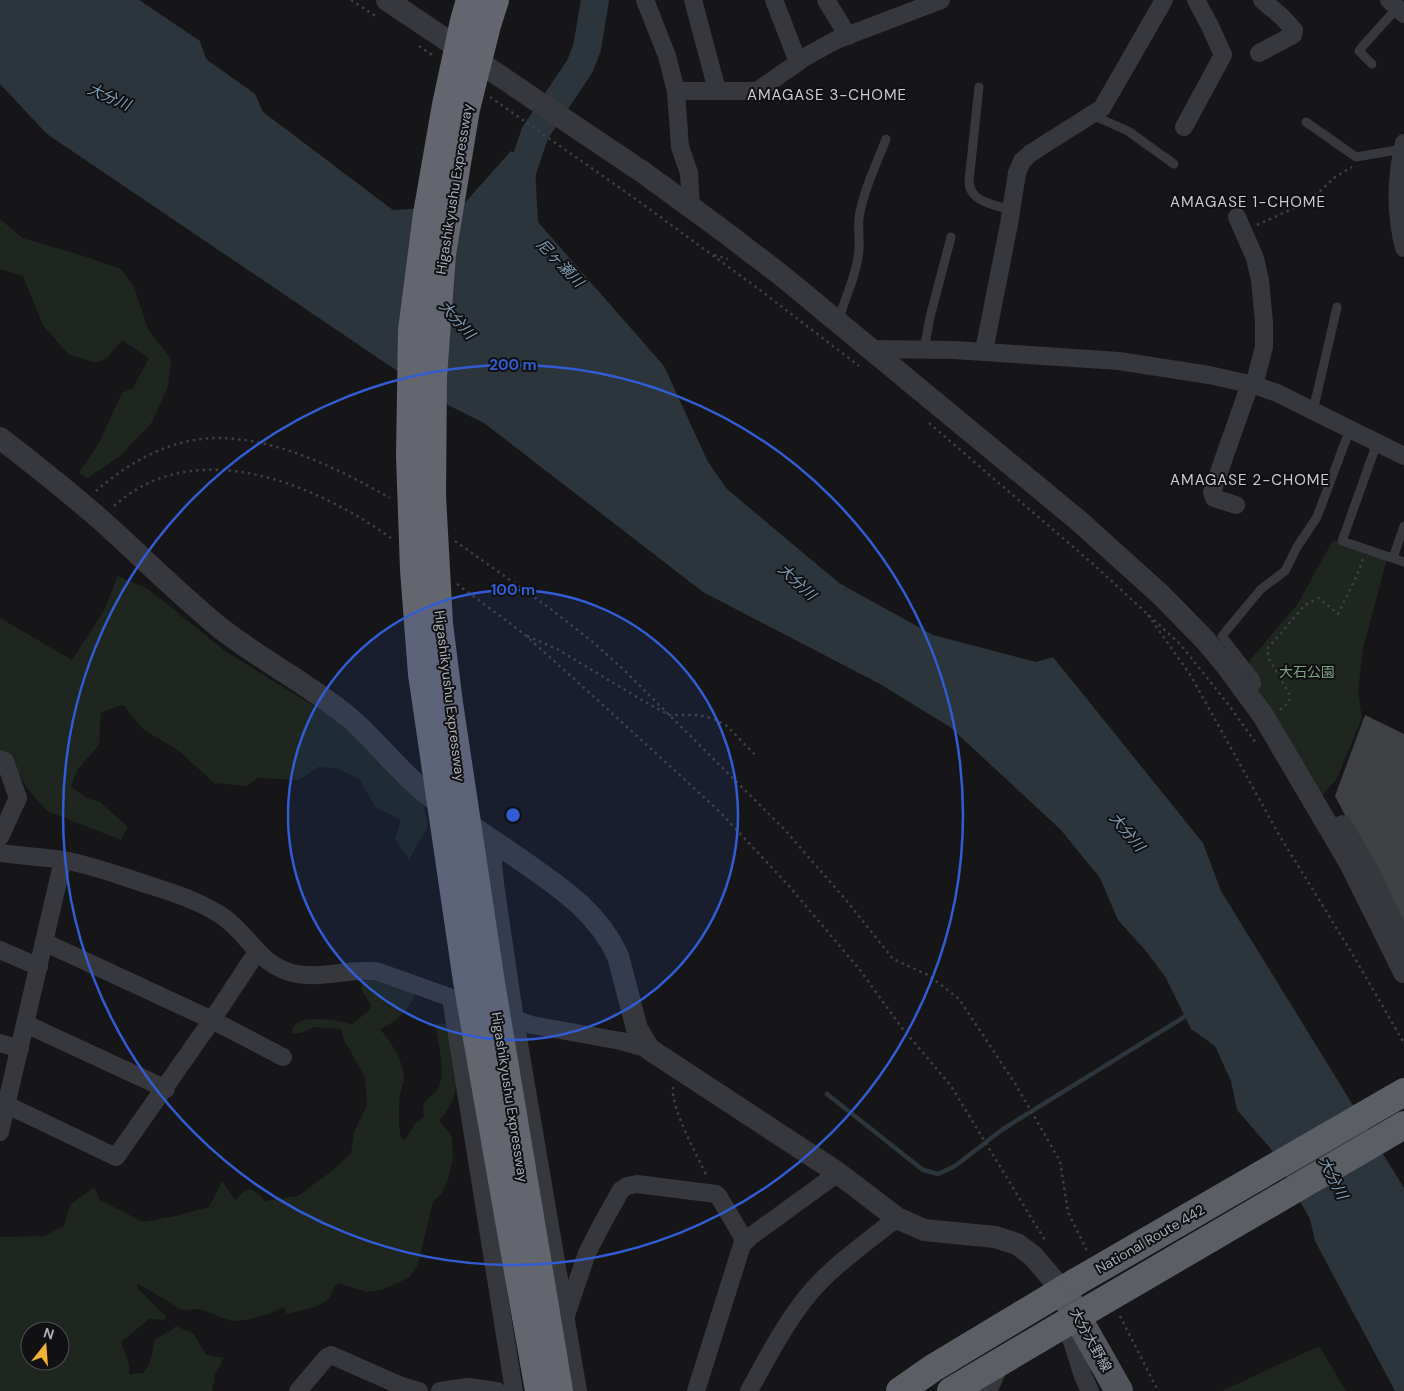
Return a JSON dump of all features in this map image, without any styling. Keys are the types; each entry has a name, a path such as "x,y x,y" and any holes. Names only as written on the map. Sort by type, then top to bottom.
{"highway":[{"name":"Higashikyushu Expressway","path":"470,0 446,105 427,214 412,330 410,456 414,570 422,674 466,981 539,1391"},
{"name":"Higashikyushu Expressway","path":"495,0 466,109 442,254 433,376 432,496 439,624 449,703 491,983 559,1391"},
{"name":"National Route 442","path":"900,1391 933,1368 1069,1286 1404,1092"},
{"path":"951,1391 1002,1360 1088,1315 1404,1125"}],"main road":[{"name":"大分大野線","path":"1069,1286 1088,1315 1119,1391"}],"street":[{"path":"645,0 667,56 676,91 680,147 689,173 691,207"},
{"path":"693,0 717,90"},
{"path":"774,0 798,62"},
{"path":"826,0 848,36"},
{"path":"676,91 757,91 798,62 836,40 941,0"},
{"path":"984,352 1018,167 1031,154 1102,108 1164,0"},
{"path":"1184,127 1223,54 1196,0"},
{"path":"1259,53 1293,35 1294,30 1262,0"},
{"path":"392,7 644,173 781,275 1079,521 1161,595 1205,640 1264,717 1351,865 1404,972"},
{"path":"1403,146 1398,179 1398,210 1404,248"},
{"path":"1236,505 1214,498 1212,492 1264,347 1260,280 1255,258 1240,224"},
{"path":"870,349 984,352 1119,360 1209,375 1252,384 1277,393 1404,456"},
{"path":"0,438 101,520 226,632 336,707 370,737 397,767 418,786 572,897 602,927 618,956 637,1029 649,1050"},
{"path":"0,759 5,761 18,798 0,837"},
{"path":"1330,830 1343,824 1372,874 1404,943"},
{"path":"491,838 495,884 515,1020 578,1391"},
{"path":"0,853 63,860 94,867 188,898 229,921 257,952 272,964 291,973 310,975 363,970 376,971 515,1020 553,1030 621,1042 649,1050 838,1173 897,1218 916,1227 933,1232 988,1236 1009,1241 1023,1247 1069,1286"},
{"path":"0,1132 63,860"},
{"path":"44,942 212,1020 282,1056"},
{"path":"0,950 39,967"},
{"path":"7,1105 116,1157 166,1089 257,952"},
{"path":"451,998 514,1391"},
{"path":"26,1024 166,1089"},
{"path":"0,1043 20,1049"},
{"path":"696,1391 739,1252 745,1241 838,1173"},
{"path":"565,1317 590,1247 624,1188 637,1184 716,1194 745,1241"},
{"path":"749,1391 770,1354 805,1300 825,1277 897,1218"},
{"path":"1088,1315 1072,1341 1088,1390"},
{"path":"298,1391 326,1357 331,1355 399,1385 419,1391"},
{"path":"988,1391 1002,1360"},
{"path":"440,1391 468,1387 497,1391"}],"lane":[{"path":"1372,64 1359,51 1360,48 1397,5"},
{"path":"979,87 968,181 970,191 984,201 1011,210"},
{"path":"1092,115 1128,132 1174,164"},
{"path":"1306,122 1356,158 1403,146"},
{"path":"837,322 855,269 859,251 858,222 860,211 871,174 886,139"},
{"path":"924,350 930,317 951,236"},
{"path":"1313,411 1337,308"},
{"path":"1248,695 1257,684 1255,678 1222,636 1261,589 1285,571 1297,547 1317,517 1350,429"},
{"path":"1378,443 1342,541 1404,562"},
{"path":"1393,558 1404,526"}],"path":[{"path":"351,0 392,7"},
{"path":"412,42 436,58"},
{"path":"485,93 637,200 866,371"},
{"path":"1240,224 1303,204 1335,177 1359,163 1363,156"},
{"path":"924,419 1008,490 1180,644 1228,704 1260,750"},
{"path":"82,504 102,485 157,451 190,441 218,439 239,439 256,442 327,465 394,500"},
{"path":"101,520 129,494 149,484 181,474 222,469 253,474 310,491 366,520 398,542"},
{"path":"453,540 548,607 594,643 624,670 784,829 846,900 893,959 928,975 959,999 1016,1085 1060,1161 1068,1212 1089,1254"},
{"path":"1279,711 1289,702 1290,695 1269,658 1267,649 1304,605 1312,601 1319,598 1338,614 1364,557"},
{"path":"454,581 524,634 719,811 789,886 860,970 902,1028 951,1086 1050,1248"},
{"path":"1145,612 1190,676 1278,833 1353,955 1404,1043"},
{"path":"524,634 557,649 669,715 698,715 714,719 727,726 757,757"},
{"path":"673,1086 678,1113 716,1194"},
{"path":"1088,1315 1158,1391"}],"green space":[{"path":"0,219 22,238 121,269 134,287 148,329 171,359 168,386 152,422 121,455 88,478 79,473 99,443 122,393 133,388 149,358 122,340 108,357 96,363 68,354 43,325 23,276 0,269"},
{"name":"大石公園","path":"1333,540 1387,559 1363,649 1358,691 1362,718 1336,780 1321,796 1248,676 1250,660 1297,605"},
{"path":"118,576 148,589 225,651 327,714 348,731 423,801 428,826 409,860 395,839 401,820 375,807 360,780 337,768 318,767 299,780 257,778 247,786 214,783 178,750 144,730 123,705 101,712 99,745 78,769 71,786 86,798 100,802 128,827 121,840 47,811 27,788 11,760 0,753 0,618 72,660 104,610"},
{"path":"369,976 415,993 410,1005 402,1015 380,1029 396,1052 402,1065 404,1081 400,1094 399,1122 401,1137 405,1140 416,1122 424,1117 424,1105 440,1084 442,1070 435,1025 442,1023 449,1027 455,1064 456,1087 448,1109 439,1120 452,1136 453,1158 448,1180 441,1194 433,1202 418,1264 410,1277 382,1290 367,1292 338,1283 330,1297 316,1306 287,1314 283,1307 269,1314 247,1320 231,1321 200,1309 182,1310 137,1283 138,1289 165,1315 165,1320 149,1319 121,1342 128,1362 129,1374 143,1373 146,1370 150,1362 154,1341 176,1326 194,1334 206,1355 224,1358 215,1374 212,1391 0,1391 0,1237 44,1236 64,1226 70,1205 94,1187 100,1200 143,1222 209,1207 222,1181 235,1200 246,1190 253,1190 264,1201 298,1196 333,1170 351,1153 354,1132 367,1105 365,1077 344,1040 341,1029 314,1027 301,1033 292,1033 294,1026 299,1022 317,1019 352,1024 370,1010 371,1005 361,989 362,983"},
{"path":"1319,1346 1346,1391 1222,1391"}],"water":[{"name":"大分川","path":"0,0 139,0 200,41 206,59 255,94 263,112 393,210 462,206 511,151 535,167 538,222 664,366 708,462 727,489 839,583 933,635 1036,662 1053,657 1203,843 1221,891 1404,1188 1404,1391 1395,1391 1315,1241 1310,1219 1271,1149 1237,1110 1231,1081 1215,1046 1191,1029 1166,978 1146,951 1118,920 1100,878 1061,830 950,727 880,684 703,592 484,423 446,404 47,134 0,84"}],"building":[{"path":"1365,715 1404,734 1404,928 1335,796"}],"waterway":[{"name":"尼ヶ瀬川","path":"517,197 519,181 535,133 580,66 587,48 595,0"},
{"path":"827,1094 923,1170 938,1174 955,1166 1003,1129 1189,1014"}],"district":[{"name":"AMAGASE 3-CHOME","path":"827,95"},
{"name":"AMAGASE 1-CHOME","path":"1248,202"},
{"name":"AMAGASE 2-CHOME","path":"1250,480"}]}
